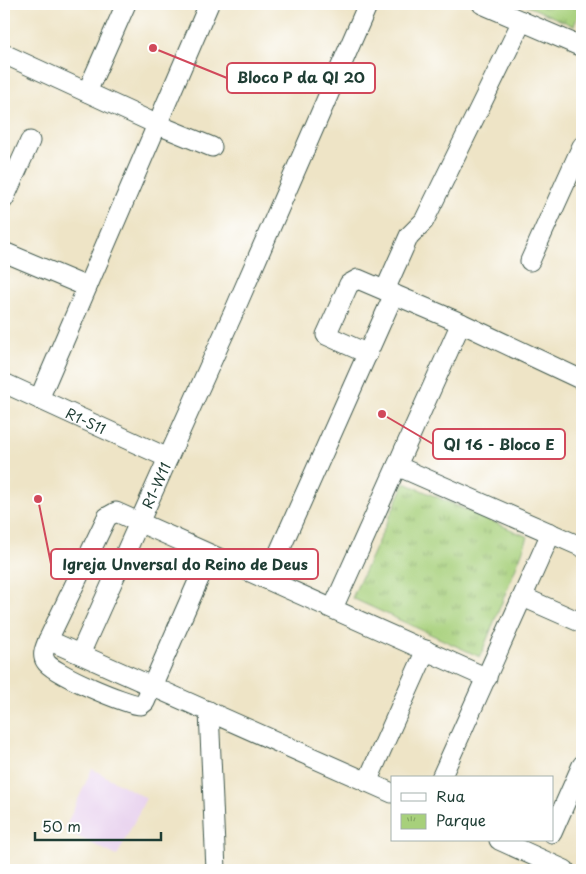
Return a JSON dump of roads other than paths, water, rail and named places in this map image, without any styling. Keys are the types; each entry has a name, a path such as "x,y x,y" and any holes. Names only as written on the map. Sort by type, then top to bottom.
{"street":[{"path":"87,92 126,4"},
{"path":"39,399 209,4"},
{"name":"R1-W11","path":"80,654 236,307 368,4"},
{"path":"482,4 582,47"},
{"path":"267,579 368,354 410,236 424,221 522,21"},
{"path":"4,54 156,124 212,147"},
{"path":"4,199 30,141"},
{"path":"530,261 582,146"},
{"path":"4,252 87,287"},
{"path":"368,354 326,335 349,284 355,280 389,292 461,323 582,380"},
{"path":"334,608 461,323"},
{"name":"R1-S11","path":"4,383 168,458"},
{"path":"397,466 582,547"},
{"path":"210,554 154,686 145,702 141,705 126,703 49,667 43,656 48,640 107,517 116,512 334,608 487,678"},
{"path":"441,776 487,678 551,533"},
{"path":"523,598 582,623"},
{"path":"48,640 391,793"},
{"path":"367,782 426,650"},
{"path":"209,711 216,870"},
{"path":"554,828 582,764"},
{"path":"503,842 565,870"},
{"path":"541,859 548,842"}],"place":[{"name":"Bloco P da QI 20","path":"153,48"},
{"name":"QI 16 - Bloco E","path":"382,414"},
{"name":"Igreja Unversal do Reino de Deus","path":"38,499"}]}
